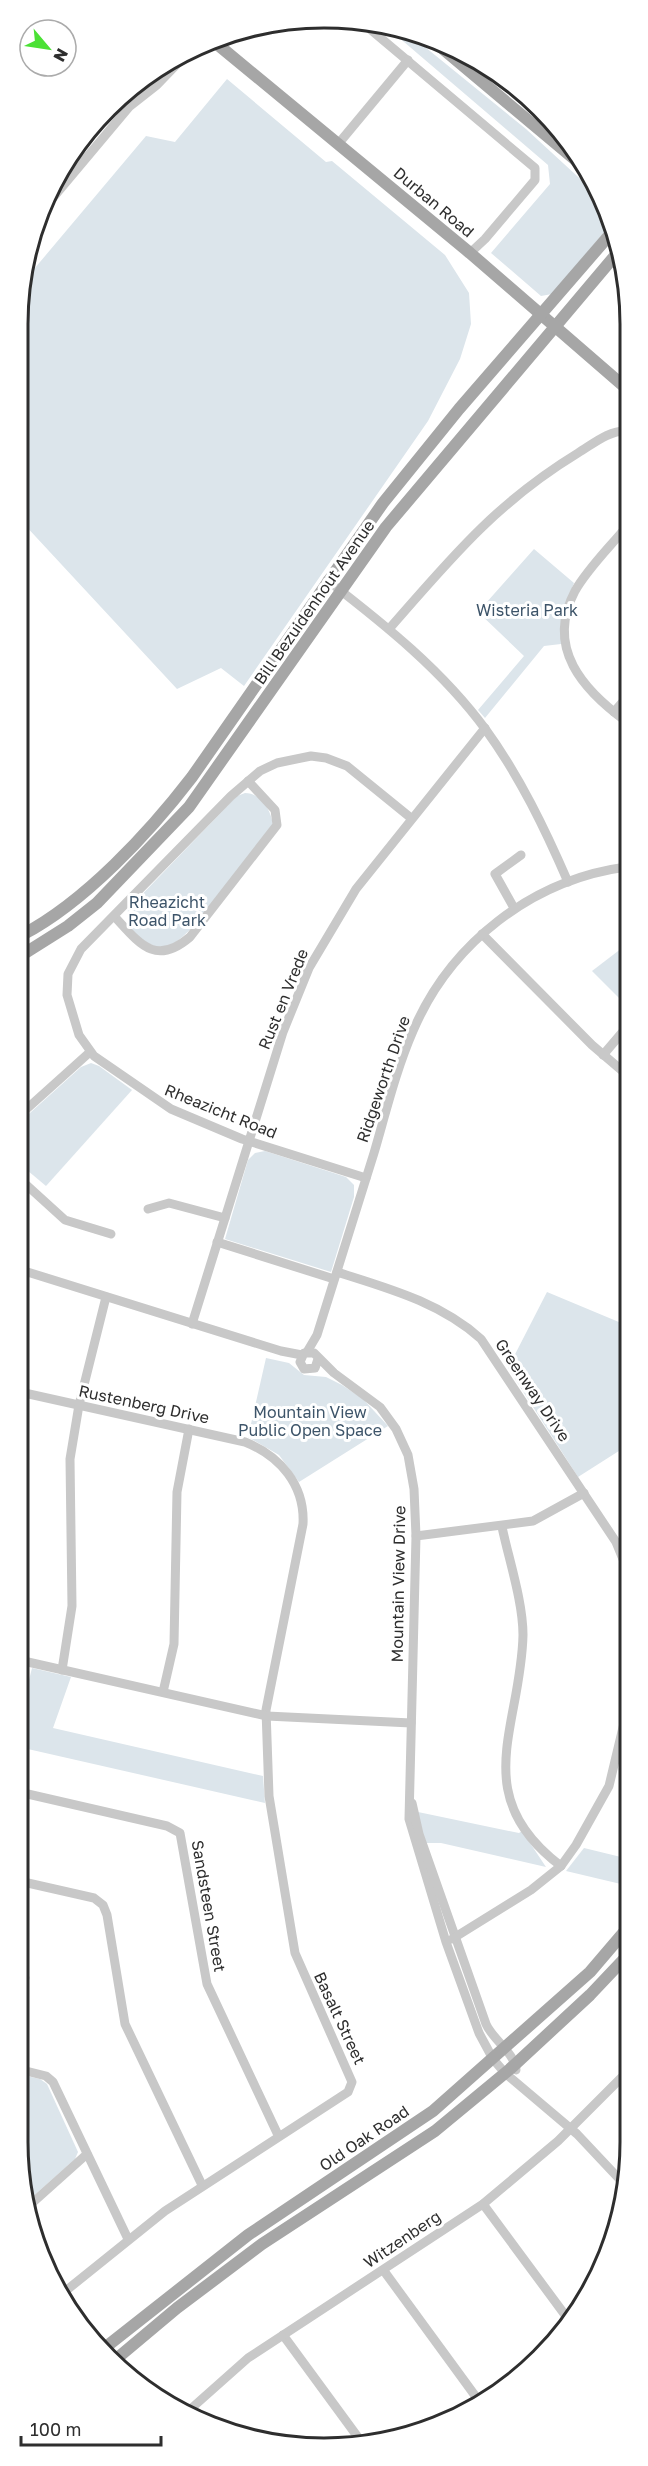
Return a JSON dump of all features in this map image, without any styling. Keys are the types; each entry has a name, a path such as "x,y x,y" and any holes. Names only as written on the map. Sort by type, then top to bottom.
{"main road":[{"name":"Durban Road","path":"221,47 470,253 620,383"},
{"path":"454,59 561,148"},
{"name":"Bill Bezuidenhout Avenue","path":"28,931 76,899 164,812 383,503 607,239"},
{"name":"Bill Bezuidenhout Avenue","path":"28,951 68,926 97,903 189,807 386,527 612,258"},
{"name":"Old Oak Road","path":"109,2345 248,2235 408,2130 493,2059 590,1972 620,1937"},
{"name":"Old Oak Road","path":"121,2356 177,2308 262,2244 435,2132 511,2076 515,2063 590,1995 620,1963"}],"street":[{"path":"375,33 532,165 536,172 535,180 485,239 470,253"},
{"path":"339,143 408,60"},
{"path":"63,185 129,104 156,81"},
{"path":"389,628 463,543 505,504 532,483 609,435 620,432"},
{"path":"620,535 575,591 568,609 565,629 567,650 574,670 587,688 620,717"},
{"path":"327,580 389,628 437,675 485,728 545,827 568,882"},
{"path":"614,712 620,705"},
{"name":"Rust en Vrede","path":"192,1324 283,1032 309,968 356,889 485,728"},
{"name":"Rheazicht Road","path":"366,1178 249,1141 161,1104 90,1052 79,1035 69,1002 68,974 77,955 114,916 248,781 277,763 311,756 326,758 347,766 411,818"},
{"path":"114,916 141,945 153,950 170,950 190,937 277,825 275,810 248,781"},
{"path":"514,908 495,874 521,855"},
{"name":"Ridgeworth Drive","path":"303,1357 317,1335 401,1062 417,1023 445,975 482,934 514,908 542,892 568,882 620,869"},
{"path":"482,934 603,1055 620,1069"},
{"path":"603,1055 620,1035"},
{"path":"28,1108 90,1052"},
{"path":"28,1186 65,1220 111,1234"},
{"path":"148,1209 169,1203 225,1218"},
{"name":"Greenway Drive","path":"217,1242 417,1298 474,1333 496,1359 584,1493 620,1553"},
{"path":"28,1272 303,1357"},
{"path":"62,1670 72,1606 70,1459 79,1405 106,1298"},
{"name":"Ridgeworth Drive","path":"317,1335 318,1358"},
{"name":"Mountain View Drive","path":"334,1373 307,1370 303,1357 318,1358 334,1373 380,1407 402,1440 411,1472 416,1536 408,1808 411,1828 446,1942 479,2033 493,2059 570,2128 617,2177"},
{"path":"313,1369 318,1358"},
{"name":"Rustenberg Drive","path":"28,1394 245,1442 264,1450 285,1469 300,1496 303,1524 266,1710 267,1716"},
{"path":"163,1692 174,1644 177,1492 189,1429"},
{"path":"416,1536 502,1527 542,1518 584,1493"},
{"path":"502,1527 523,1633 505,1755 506,1784 520,1821 546,1854 561,1866"},
{"path":"28,1662 267,1716 411,1723"},
{"name":"Basalt Street","path":"68,2289 128,2239 202,2185 348,2092 352,2085 295,1953 269,1796 267,1716"},
{"path":"446,1942 531,1890 561,1866 576,1845 609,1786 620,1740"},
{"name":"Mountain View Drive","path":"409,1792 419,1834 488,2029 515,2063"},
{"name":"Sandsteen Street","path":"28,1794 167,1826 180,1833 207,1984 278,2135"},
{"path":"28,1883 94,1898 103,1905 107,1915 125,2024 202,2185"},
{"path":"28,2072 50,2079 128,2239"},
{"name":"Witzenberg","path":"193,2407 248,2358 483,2204 570,2128 620,2079"},
{"path":"34,2201 87,2154"},
{"path":"483,2204 564,2314"},
{"path":"384,2271 475,2396"},
{"path":"283,2335 357,2436"}],"green space":[{"path":"401,39 423,46 526,129 583,181 605,232 552,294 541,296 491,253 550,184 548,165"},
{"path":"227,79 326,162 332,161 445,255 469,293 471,324 460,359 428,421 244,686 221,668 177,689 28,528 28,324 33,270 146,136 175,142"},
{"name":"Wisteria Park","path":"534,549 574,583 562,612 561,644 544,646 485,718 478,710 524,656 478,612"},
{"name":"Rheazicht Road Park","path":"245,793 256,796 264,803 273,825 207,911 179,940 162,947 145,941 127,923 128,909 237,796"},
{"path":"620,950 620,999 592,971"},
{"path":"91,1063 99,1066 132,1090 46,1186 28,1171 28,1115 81,1067"},
{"path":"265,1151 346,1177 354,1185 354,1197 331,1272 225,1239 248,1160 255,1153"},
{"path":"547,1292 620,1322 620,1450 578,1477 508,1368"},
{"name":"Mountain View Public Open Space","path":"266,1358 289,1363 304,1375 326,1377 342,1385 363,1399 388,1426 299,1482 279,1455 248,1437"},
{"path":"32,1668 71,1677 53,1728 263,1776 265,1803 28,1749 28,1684"},
{"path":"418,1812 519,1833 522,1831 546,1867 441,1843 425,1843"},
{"path":"584,1848 620,1857 620,1884 566,1871"},
{"path":"28,2076 40,2079 47,2084 78,2152 75,2159 33,2196 28,2142"}]}
